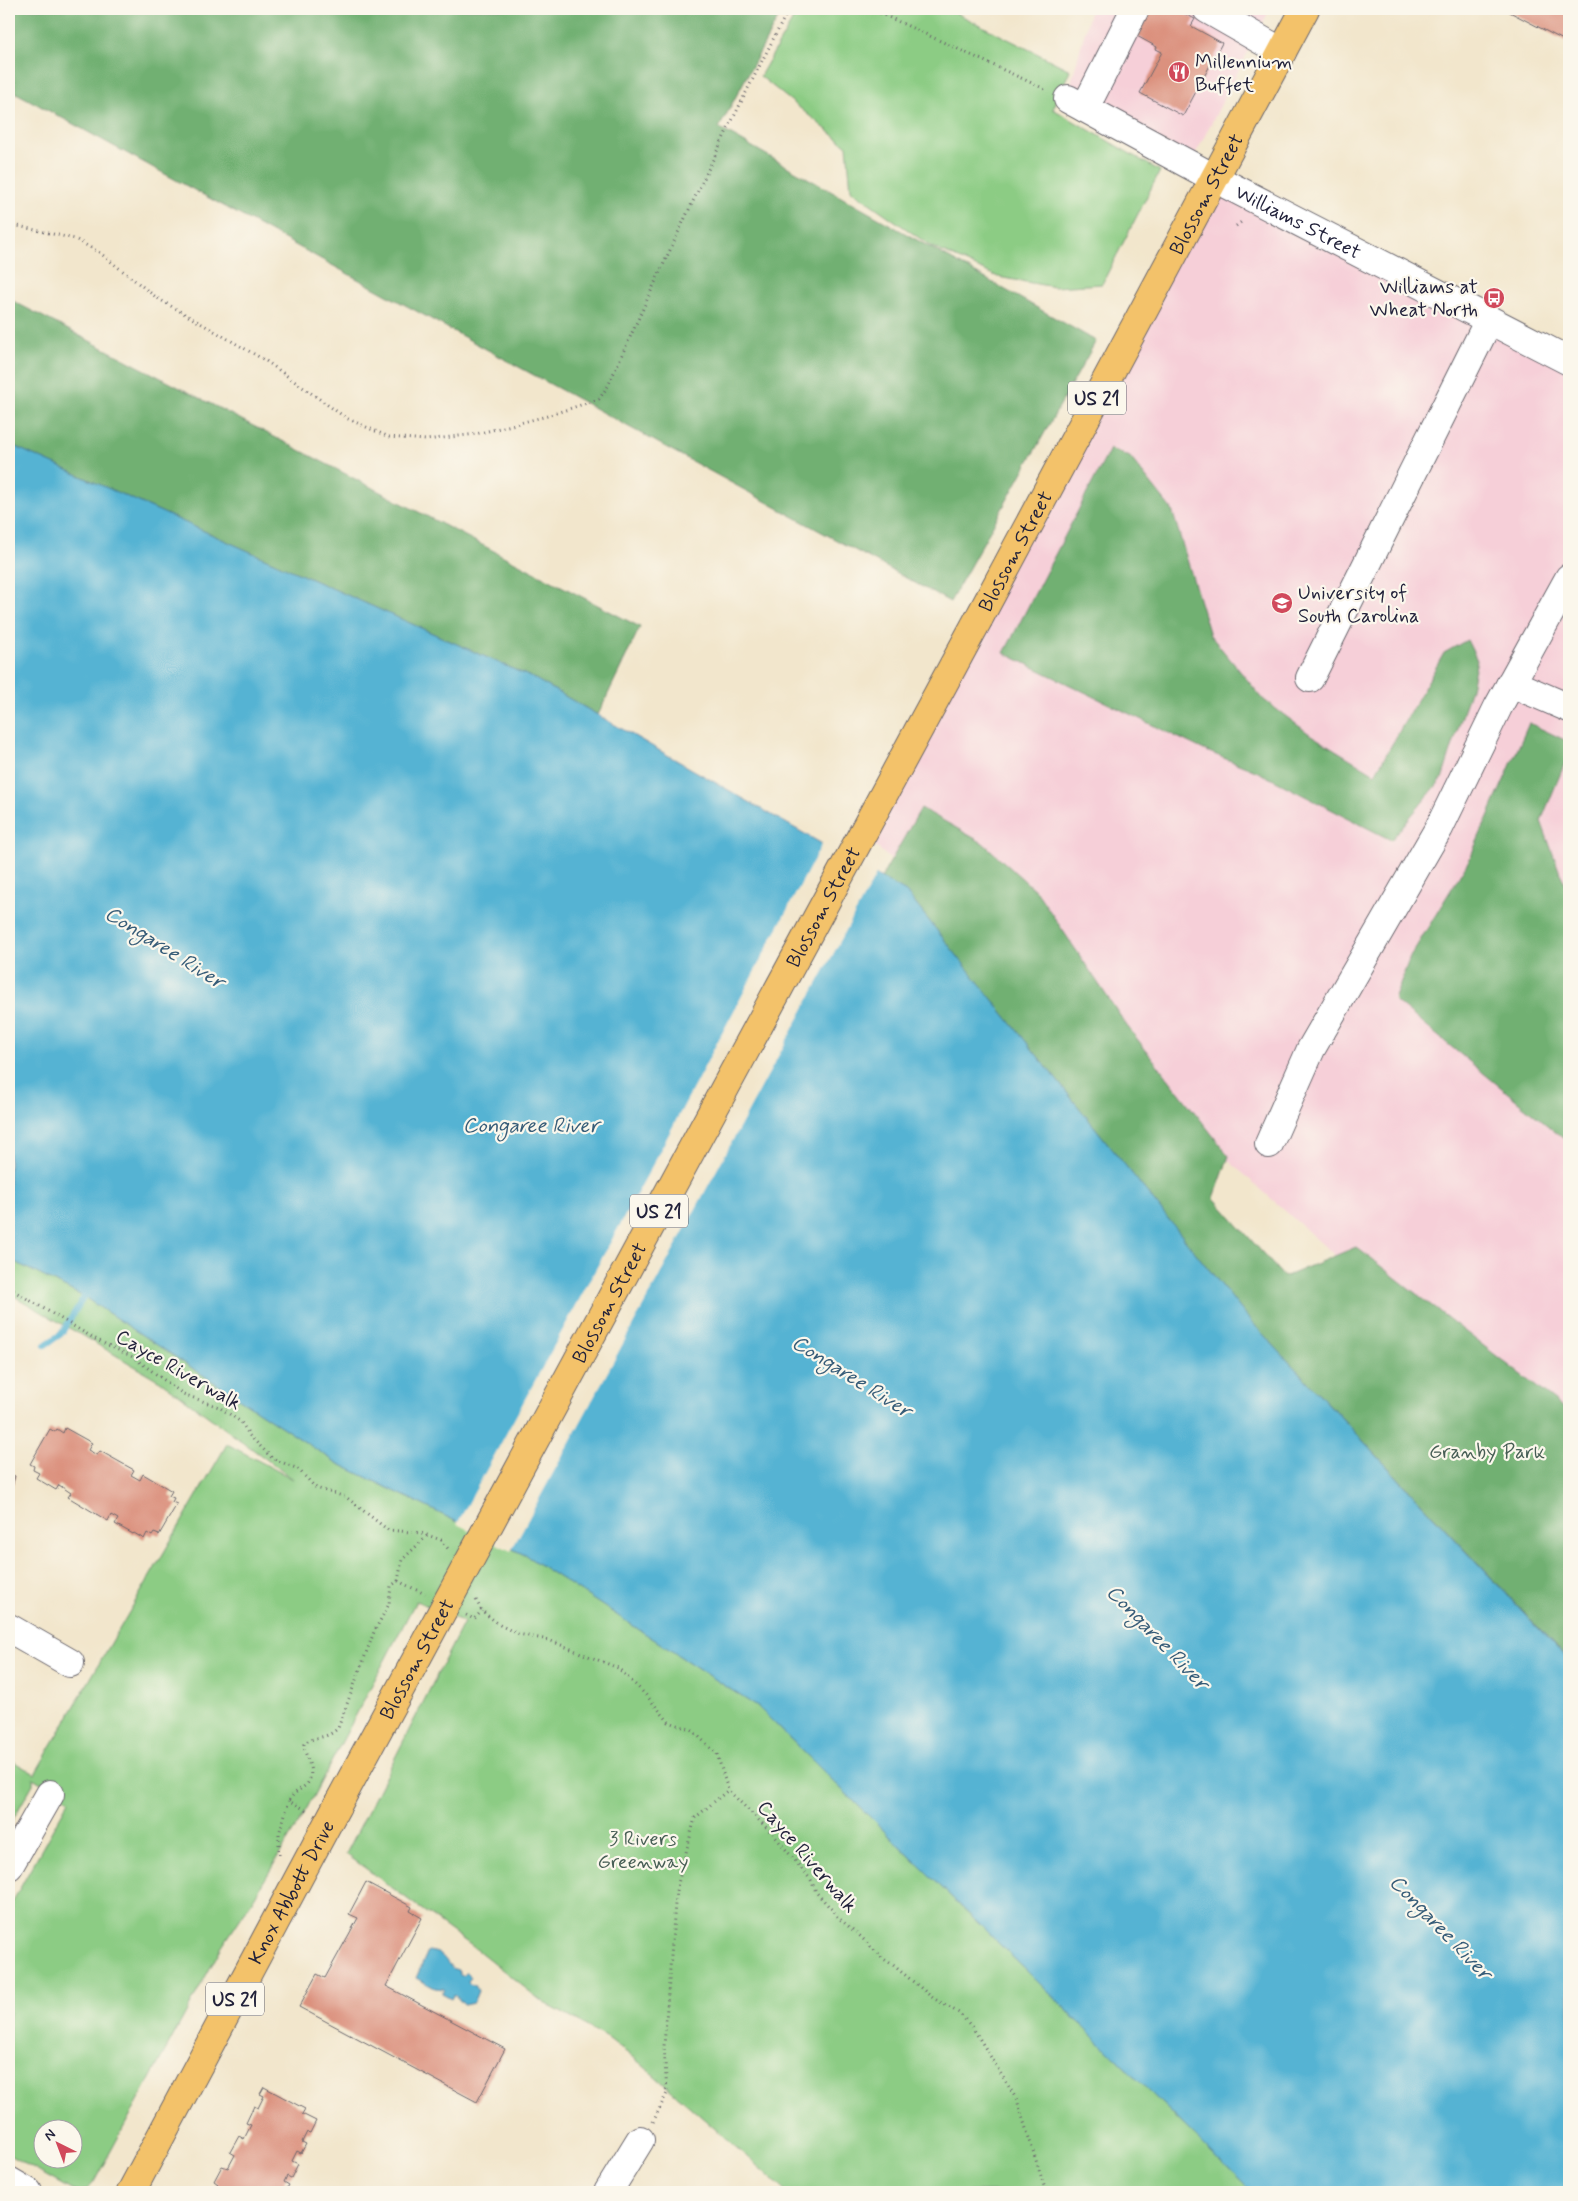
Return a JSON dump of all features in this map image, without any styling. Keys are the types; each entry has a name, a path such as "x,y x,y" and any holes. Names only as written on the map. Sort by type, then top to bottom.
{"main road":[{"name":"Blossom Street","path":"338,1804 979,618 1305,9"},
{"name":"Knox Abbott Drive","path":"131,2192 338,1804"}],"street":[{"path":"1077,104 1135,9"},
{"path":"1207,9 1282,52"},
{"name":"Williams Street","path":"1077,104 1214,178 1569,361"},
{"path":"1310,678 1489,320"},
{"path":"1269,1144 1311,1049 1439,828 1511,683 1569,578"},
{"path":"1511,683 1569,708"},
{"path":"9,1628 70,1663"},
{"path":"9,1866 50,1794"},
{"path":"608,2192 640,2140"},
{"path":"9,2181 28,2192"}],"path":[{"path":"9,224 75,239 100,253 157,298 226,336 266,361 346,418 389,437 426,440 468,435 548,416 599,399 608,386 658,273 746,90 789,9"},
{"path":"871,9 1077,104"},
{"name":"Cayce Riverwalk","path":"9,1288 78,1328 134,1357 183,1394 225,1411 241,1422 250,1436 272,1458 298,1469 316,1488 346,1497 388,1530 428,1535 441,1540 451,1554"},
{"path":"279,1855 279,1834 289,1801 294,1792 309,1782 311,1768 304,1744 308,1740 329,1735 338,1728 374,1632 389,1604 391,1586 398,1581 402,1560 428,1535"},
{"path":"398,1581 432,1598"},
{"name":"Cayce Riverwalk","path":"473,1595 482,1611 500,1625 518,1634 549,1640 618,1668 647,1696 669,1722 692,1730 717,1754 728,1790 773,1834 812,1880 816,1892 840,1920 859,1934 882,1958 933,1998 959,2013 973,2028 1017,2100 1046,2192"},
{"path":"457,1610 474,1619 482,1611"},
{"path":"640,2140 657,2118 667,2093 664,2046 676,1891 695,1818 728,1790"},
{"path":"289,1801 306,1810"}],"shaded area":[{"path":"1091,9 1270,9 1194,157 1068,94"},
{"name":"University of South Carolina","path":"1212,181 1569,364 1569,1464 871,842"}],"green space":[{"path":"9,9 783,9 719,128 1096,341 950,602 9,89"},
{"path":"799,9 957,9 956,13 1070,70 1053,109 1160,171 1102,284 1054,287 998,277 932,247 851,190 847,146 760,76"},
{"path":"9,299 640,627 598,715 535,679 9,444"},
{"path":"1110,449 1130,457 1172,510 1210,635 1264,700 1311,735 1375,774 1444,653 1467,640 1477,660 1471,688 1442,779 1391,840 1258,772 1204,750 1004,653"},
{"path":"1529,723 1569,742 1569,753 1541,821 1560,873 1569,891 1569,1143 1394,1000 1410,957 1469,860"},
{"name":"Granby Park","path":"921,808 983,843 1037,892 1127,1026 1229,1156 1214,1198 1284,1277 1356,1247 1569,1412 1569,1660 1247,1317 906,892 881,878"},
{"name":"3 Rivers Greenway","path":"9,1259 84,1297 337,1463 525,1555 759,1708 1252,2192 787,2192 640,2063 608,2038 544,2003 480,1952 346,1854 464,1622 416,1601 306,1810 252,1901 221,1948 94,2182 85,2190 80,2192 73,2191 32,2168 82,2168 82,2118 32,2118 32,2168 9,2155 9,1908 69,1800 33,1778 33,1784 9,1826 9,1759 35,1774 227,1444 293,1479 160,1381 9,1293"}],"water":[{"name":"Congaree River","path":"9,444 535,679 906,892 1247,1317 1569,1661 1569,2192 1252,2192 759,1708 525,1555 337,1463 84,1297 9,1259"},
{"path":"428,1951 440,1954 452,1968 459,1970 460,1975 463,1976 467,1972 471,1978 468,1981 469,1984 475,1985 478,1991 473,2003 464,2005 454,1994 451,1999 442,1994 444,1989 435,1988 416,1978"}],"pier":[{"path":"823,842 877,873 511,1551 457,1524 652,1166"}],"building":[{"name":"Millennium Buffet","path":"1149,9 1175,9 1195,19 1191,26 1222,43 1183,116 1140,93 1162,52 1156,49 1157,47 1135,35"},
{"path":"1504,9 1569,9 1569,43"},
{"path":"65,1428 92,1443 88,1450 97,1455 100,1451 134,1470 131,1475 140,1480 143,1474 172,1491 169,1496 174,1498 172,1502 177,1504 159,1535 154,1533 152,1536 147,1533 144,1539 133,1534 115,1524 118,1519 111,1515 108,1521 68,1497 71,1493 59,1485 56,1490 36,1478 39,1473 33,1470 34,1466 30,1464 50,1429 55,1432 57,1429 63,1433"},
{"path":"9,1474 15,1476 9,1498"},
{"path":"366,1882 412,1907 410,1911 422,1918 386,1986 505,2049 477,2102 299,2007 317,1974 325,1978 358,1918 349,1914"},
{"path":"264,2087 305,2109 302,2114 316,2121 310,2133 307,2132 302,2142 306,2144 301,2153 297,2151 292,2161 298,2164 291,2178 287,2176 284,2182 289,2185 285,2192 214,2192 218,2184 214,2181 222,2166 228,2168 235,2155 230,2152 239,2136 244,2139 251,2125 246,2123 254,2106 258,2108 264,2096 260,2094"}],"waterway":[{"path":"45,1345 61,1334 84,1297"}],"place":[{"name":"Millennium Buffet","path":"1179,72"},
{"name":"Williams at Wheat North","path":"1494,298"},
{"name":"University of South Carolina","path":"1282,603"}]}
